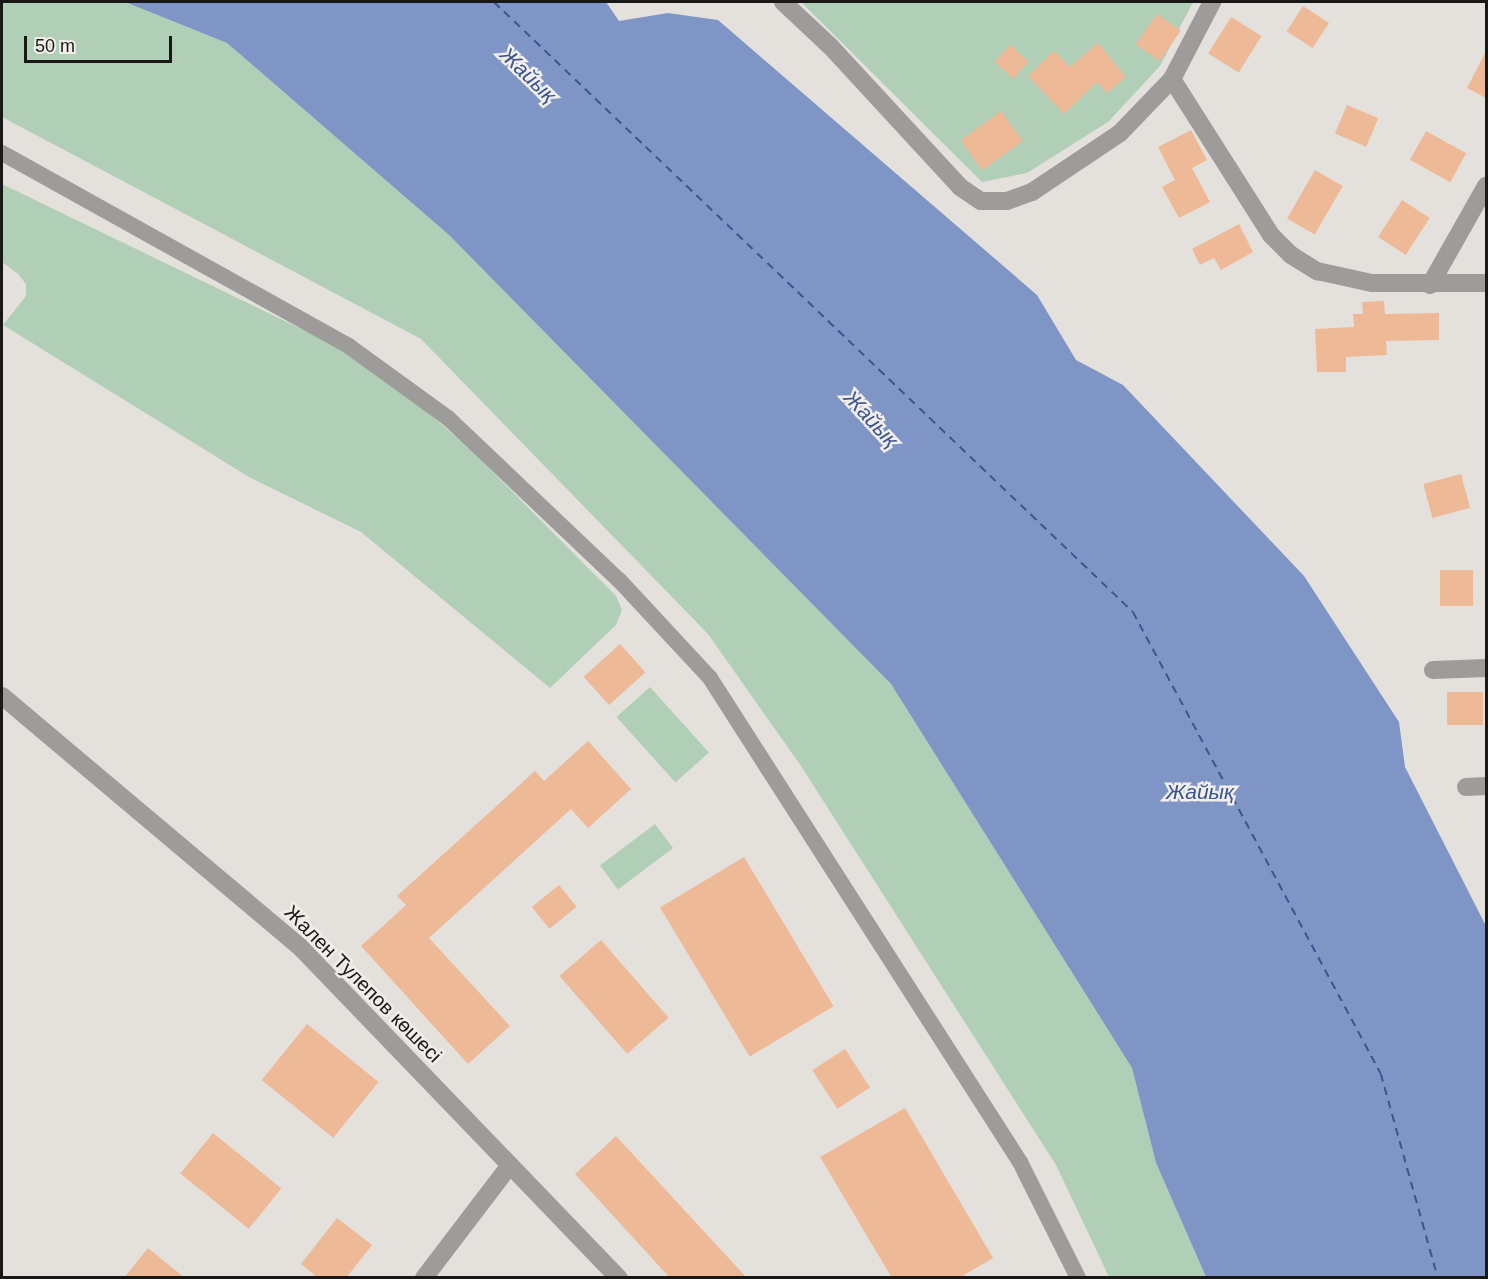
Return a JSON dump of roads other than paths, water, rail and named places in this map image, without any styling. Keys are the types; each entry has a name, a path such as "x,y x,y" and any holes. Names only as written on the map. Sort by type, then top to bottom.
{"street":[{"path":"783,2 831,47 960,187 981,201 1007,201 1032,192 1120,133 1172,79 1212,2"},
{"path":"1172,79 1271,235 1291,255 1317,271 1372,283 1430,285 1486,283"},
{"path":"2,153 350,347 448,418 619,580 710,678 1020,1162 1078,1278"},
{"path":"1430,285 1486,186"},
{"path":"1432,670 1486,668"},
{"name":"Жален Тулепов көшесі","path":"2,696 302,949 619,1278"},
{"path":"1466,787 1486,786"},
{"path":"424,1278 510,1165"}],"water":[{"name":"Жайық","path":"125,2 606,2 619,21 668,13 718,20 1037,295 1076,360 1123,385 1304,576 1399,722 1405,767 1486,926 1486,1277 1206,1277 1156,1163 1132,1068 891,684 449,235 227,43"}]}
